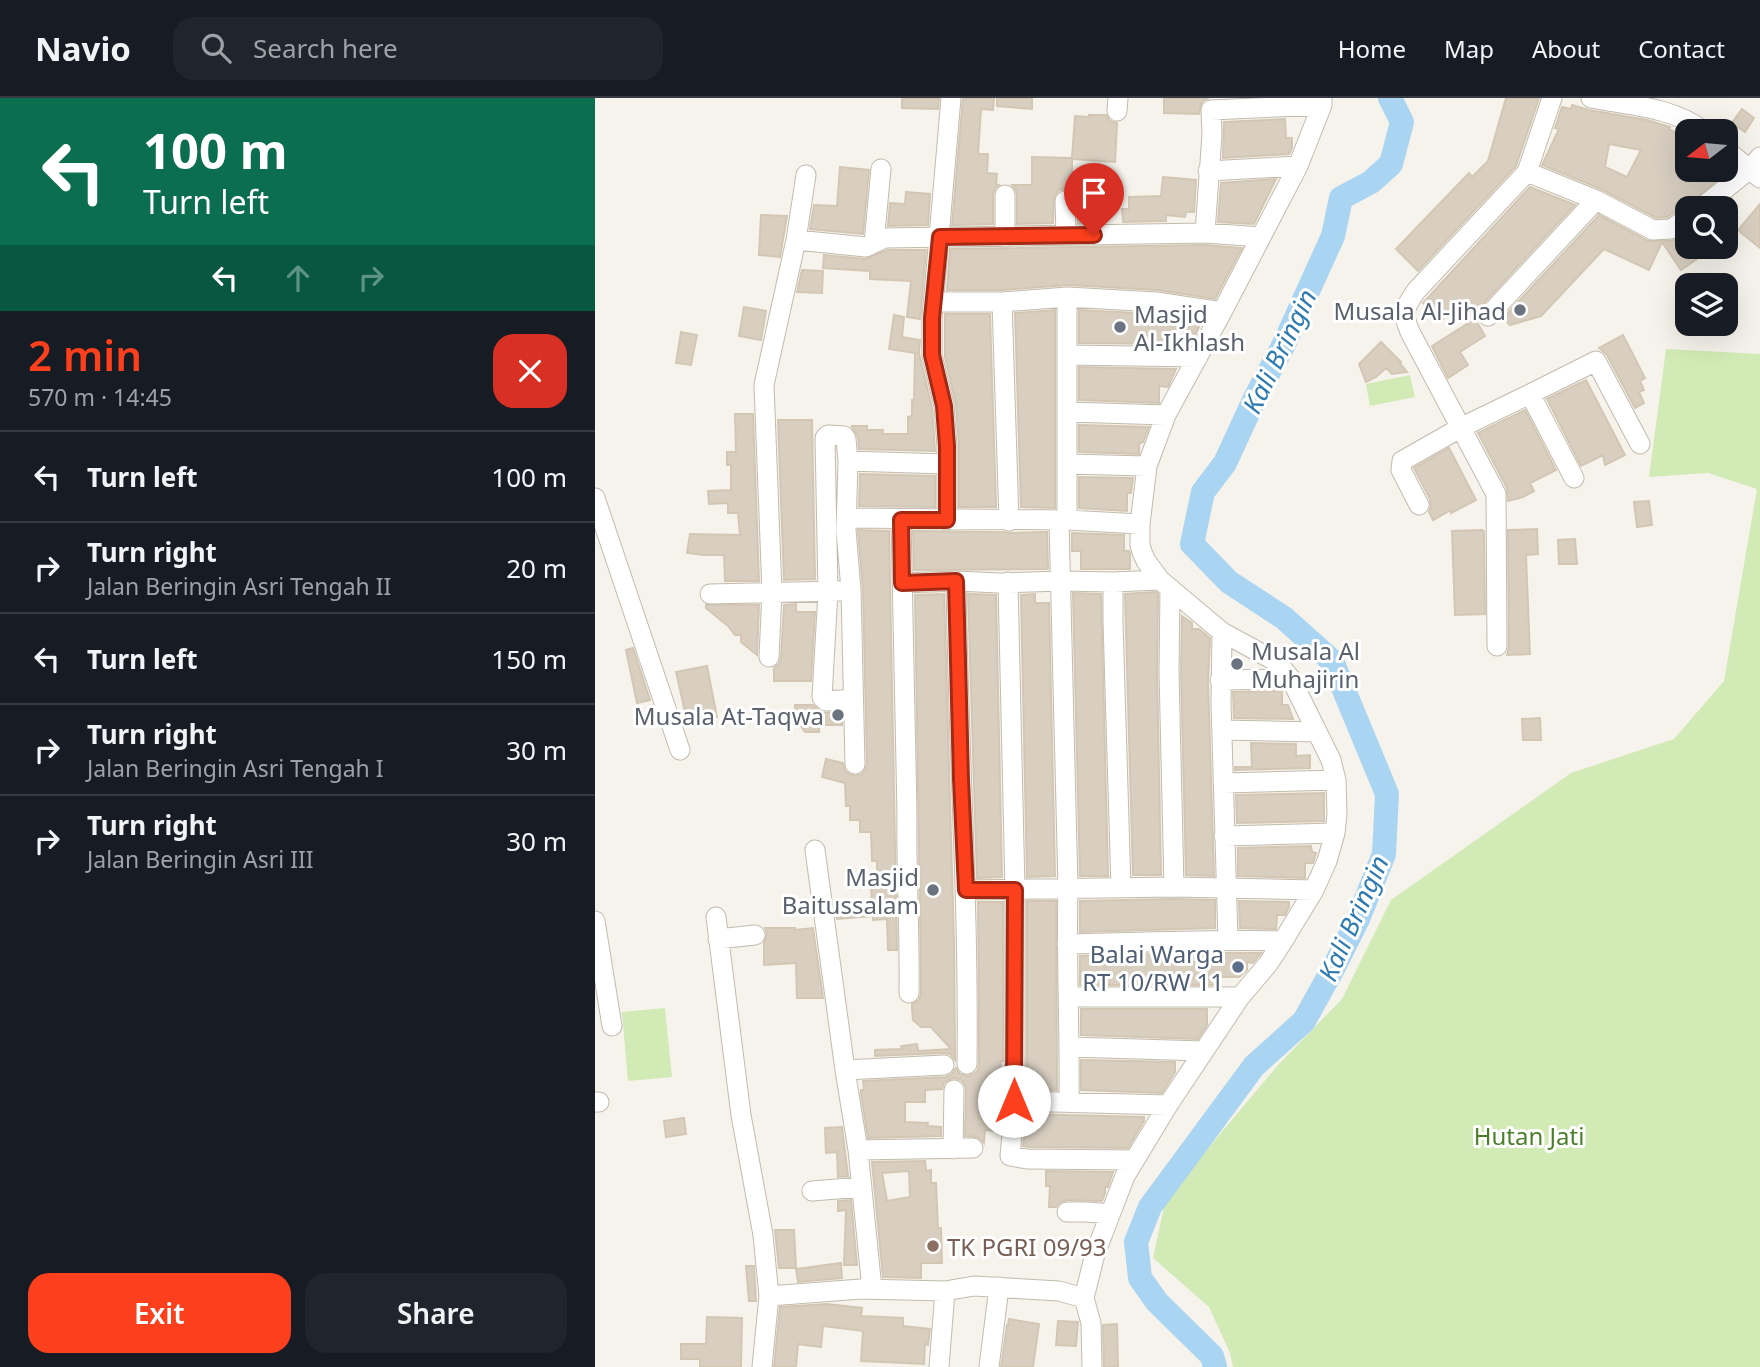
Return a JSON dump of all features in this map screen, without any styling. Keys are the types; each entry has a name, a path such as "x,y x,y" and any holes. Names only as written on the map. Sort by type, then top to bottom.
{"street":[{"path":"947,520 944,406 932,355 951,98"},
{"path":"1497,646 1496,494 1410,332 1404,312 1416,291 1527,172 1552,98"},
{"path":"1591,98 1681,107"},
{"path":"1091,1367 1091,1323 1084,1298 1095,1254 1125,1176 1168,1105 1240,997 1268,964 1314,890 1327,861 1337,814 1336,780 1331,760 1290,679 1277,662 1223,632 1165,584 1146,561 1140,545 1147,466 1166,415 1298,166 1322,102 1210,104 1212,134 1205,233"},
{"path":"1718,196 1757,168 1738,157"},
{"path":"1208,171 1298,166"},
{"path":"874,243 881,169"},
{"path":"1527,172 1596,200 1653,230 1675,226"},
{"path":"769,657 772,592 764,385 796,240 806,175"},
{"path":"1005,195 1005,237"},
{"path":"1487,316 1596,200"},
{"path":"1066,201 1066,235"},
{"path":"796,240 866,247 885,238 1205,233 1261,237"},
{"path":"934,302 1002,302 1067,297 1157,302 1222,312"},
{"path":"1067,297 1067,464 1061,581 1068,888 1069,1102"},
{"path":"1002,302 1009,521"},
{"path":"1068,355 1198,357"},
{"path":"1419,505 1401,470 1402,461 1460,428 1596,360 1640,444"},
{"path":"1530,394 1574,478"},
{"path":"1068,412 1166,415"},
{"path":"853,699 827,701 823,696 828,592 840,526 848,461 846,439 839,435 828,435 825,436 840,526 851,590 855,764"},
{"path":"848,461 946,464"},
{"path":"1067,464 1147,466"},
{"path":"595,498 680,750"},
{"path":"840,526 901,520 1045,520 1140,524"},
{"path":"901,520 909,993"},
{"path":"956,581 966,890 967,1063"},
{"path":"902,583 1061,581 1165,584"},
{"path":"1007,582 1015,890 1014,1101 1010,1156 1027,1159 1134,1160"},
{"path":"1113,582 1121,888"},
{"path":"1165,584 1174,887"},
{"path":"711,594 851,590"},
{"path":"1223,632 1220,680 1228,940"},
{"path":"1220,680 1290,679"},
{"path":"1222,730 1316,732"},
{"path":"1223,783 1336,780"},
{"path":"1224,836 1335,833"},
{"path":"815,850 858,1150 872,1289"},
{"path":"966,890 1174,887 1314,890"},
{"path":"716,917 741,1115 763,1236 769,1296 762,1367"},
{"path":"595,921 612,1026"},
{"path":"718,939 755,936"},
{"path":"1067,944 1283,941"},
{"path":"1069,997 1240,997"},
{"path":"1070,1048 1204,1051"},
{"path":"845,1070 944,1065"},
{"path":"953,1149 954,1090"},
{"path":"1014,1101 1168,1105"},
{"path":"858,1150 973,1148"},
{"path":"812,1191 862,1187"},
{"path":"1067,1212 1110,1214"},
{"path":"769,1296 872,1289 945,1291 974,1286 1059,1291 1084,1298"},
{"path":"989,1367 999,1287"},
{"path":"939,1367 945,1291"}],"green space":[{"name":"Hutan Jati","path":"1666,349 1760,354 1760,1367 1233,1367 1230,1353 1209,1307 1153,1258 1166,1198 1279,1064 1342,999 1391,900 1571,773 1674,739 1724,681 1757,489 1708,473 1649,477"},
{"path":"1410,375 1415,397 1370,406 1366,384"},
{"path":"665,1008 672,1077 628,1081 622,1012"}],"building":[{"path":"902,98 939,98 938,109 902,108"},
{"path":"963,98 994,98 993,110 981,109 978,154 988,154 987,173 997,174 996,184 999,185 993,194 993,224 952,225"},
{"path":"997,98 1032,98 1032,109 997,106"},
{"path":"1164,98 1209,98 1201,104 1199,114 1164,113"},
{"path":"1506,98 1539,98 1516,166 1418,271 1396,249 1469,173 1472,177 1488,161"},
{"path":"1572,105 1670,127 1675,132 1675,182 1715,182 1698,196 1675,196 1675,211 1667,217 1656,218 1601,189 1542,165 1559,129 1555,128 1562,107 1571,109","holes":["1609,144 1641,150 1627,177 1605,167"]},
{"path":"1742,109 1754,118 1745,132 1738,127 1738,119 1735,119"},
{"path":"1106,115 1110,121 1117,123 1115,162 1072,159 1072,187 1092,187 1091,223 1078,223 1076,195 1065,189 1059,190 1054,196 1053,223 1017,224 1017,195 1012,185 1032,185 1032,157 1072,158 1075,116"},
{"path":"1285,119 1286,138 1292,138 1289,154 1223,158 1224,122"},
{"path":"840,167 869,170 863,234 810,229 814,205 837,206"},
{"path":"1163,177 1196,180 1194,212 1186,212 1185,217 1166,215 1166,221 1123,222 1122,209 1129,209 1129,197 1161,196"},
{"path":"1276,179 1254,224 1218,222 1221,183"},
{"path":"1530,187 1575,205 1479,308 1475,319 1458,303 1441,321 1423,303"},
{"path":"906,192 930,194 928,225 888,226 890,203 905,204"},
{"path":"1760,204 1760,248 1738,230"},
{"path":"761,215 787,216 780,257 759,255"},
{"path":"1599,215 1648,241 1675,239 1675,259 1697,259 1681,270 1662,242 1649,270 1604,249 1541,316 1510,325 1503,318"},
{"path":"1205,245 1242,248 1215,299 1157,290 1068,285 1002,290 947,290 950,249"},
{"path":"888,250 926,250 920,319 907,317 911,281 870,279 870,271 823,268 824,255 865,259"},
{"path":"802,270 823,271 822,293 797,292"},
{"path":"744,307 766,311 761,340 739,336"},
{"path":"1055,310 1055,508 1021,507 1015,313"},
{"path":"1079,310 1155,314 1201,321 1196,334 1177,330 1176,344 1079,343"},
{"path":"945,314 990,314 996,507 959,507 959,445 956,405 945,357"},
{"path":"894,315 904,317 902,337 920,340 919,353 932,408 935,451 859,449 858,437 852,427 867,426 867,430 883,430 882,434 908,434 908,417 912,416 914,400 915,353 889,349"},
{"path":"1475,319 1485,336 1460,352 1468,365 1448,378 1432,346"},
{"path":"681,332 697,335 691,365 676,363"},
{"path":"1623,335 1645,378 1640,381 1644,390 1639,392 1644,403 1635,408 1607,355 1599,348"},
{"path":"1381,342 1407,372 1392,374 1386,368 1366,382 1359,364"},
{"path":"1079,367 1176,369 1168,387 1159,386 1159,403 1079,400"},
{"path":"1586,380 1625,455 1605,465 1603,455 1581,466 1547,399"},
{"path":"1525,410 1556,470 1530,483 1534,491 1508,501 1507,488 1478,433"},
{"path":"735,414 753,414 759,581 725,581 724,555 687,553 690,534 740,535 738,513 728,513 728,503 709,504 708,491 731,490 731,465 727,465 727,452 736,452"},
{"path":"778,420 812,420 815,579 784,580"},
{"path":"1079,425 1149,427 1143,442 1139,444 1139,454 1079,452"},
{"path":"1449,448 1476,500 1433,520 1429,512 1430,499 1414,468"},
{"path":"860,474 935,476 935,507 859,506"},
{"path":"1079,477 1133,478 1131,493 1127,493 1127,511 1079,508"},
{"path":"1649,501 1652,525 1637,527 1634,502"},
{"path":"1537,529 1538,554 1526,555 1530,654 1507,655 1508,530"},
{"path":"858,530 889,531 897,950 888,950 887,919 873,920 873,916 837,919 835,908 872,905 871,883 877,883 877,861 872,861 871,832 860,832 860,820 850,820 845,783 822,777 826,759 843,763 845,771 855,776 862,774 867,764 863,590"},
{"path":"1482,530 1485,614 1455,615 1452,531"},
{"path":"913,531 1047,532 1048,569 914,570"},
{"path":"1072,533 1124,535 1124,551 1130,553 1130,569 1081,569 1081,551 1072,551"},
{"path":"1575,539 1577,564 1559,564 1558,540"},
{"path":"1156,592 1161,875 1133,875 1125,594"},
{"path":"1073,593 1101,594 1108,876 1080,876"},
{"path":"944,594 955,1060 950,1054 943,1053 875,1056 875,1050 902,1049 901,1046 917,1044 918,1051 951,1049 931,1027 921,1027 913,1020 912,1008 912,1004 919,1000 921,994 915,595"},
{"path":"968,594 996,595 1002,877 977,878"},
{"path":"1035,594 1035,603 1049,603 1055,876 1027,877 1021,595"},
{"path":"796,604 796,612 815,612 811,681 774,681 774,668 781,658 784,605"},
{"path":"706,605 759,605 757,655 741,642 741,635 735,635"},
{"path":"1182,616 1192,623 1192,629 1199,629 1210,638 1208,681 1214,876 1186,875"},
{"path":"633,648 650,700 637,703 626,650"},
{"path":"707,666 717,717 688,725 676,672"},
{"path":"1282,691 1282,705 1288,705 1293,719 1234,718 1233,692"},
{"path":"795,705 813,705 822,713 842,712 842,725 819,725 819,732 805,732 795,718"},
{"path":"1540,718 1541,740 1523,740 1522,719"},
{"path":"1251,743 1296,744 1296,756 1310,755 1310,768 1235,770 1235,767 1252,767"},
{"path":"1324,793 1324,821 1237,823 1236,795"},
{"path":"1311,846 1312,852 1316,853 1313,863 1305,863 1305,878 1238,876 1238,848"},
{"path":"1215,900 1215,928 1080,932 1080,901"},
{"path":"1027,901 1056,901 1057,1090 1027,1089"},
{"path":"1239,901 1289,902 1289,907 1285,915 1277,915 1276,929 1240,928"},
{"path":"978,902 1003,902 1003,1061 999,1082 989,1082 988,1110 997,1111 995,1131 985,1130 984,1143 978,1137 965,1136 966,1090 961,1080 954,1078 944,1083 942,1089 925,1090 925,1102 905,1102 905,1122 928,1123 927,1126 941,1127 941,1136 868,1138 861,1094 861,1090 864,1090 863,1081 945,1077 951,1075 956,1068 960,1074 968,1076 978,1070"},
{"path":"765,928 813,928 823,998 797,998 796,963 764,965 764,943 767,934"},
{"path":"1261,953 1253,963 1247,962 1247,970 1239,977 1219,977 1219,985 1080,985 1080,956"},
{"path":"1081,1009 1207,1009 1207,1025 1198,1039 1081,1035"},
{"path":"1081,1060 1175,1062 1175,1072 1162,1093 1081,1090"},
{"path":"1027,1114 1144,1117 1144,1121 1128,1148 1028,1147 1023,1146"},
{"path":"684,1118 686,1134 666,1137 664,1121"},
{"path":"842,1127 848,1176 838,1177 837,1152 826,1153 825,1128"},
{"path":"925,1161 926,1171 931,1170 931,1183 936,1183 942,1263 921,1263 921,1278 883,1277 872,1162","holes":["909,1171 910,1197 887,1201 882,1173"]},
{"path":"1046,1171 1113,1172 1108,1187 1105,1187 1102,1201 1067,1200 1056,1207 1049,1207 1050,1186 1046,1186"},
{"path":"851,1200 857,1265 844,1265 846,1210 838,1211 838,1201"},
{"path":"775,1230 794,1230 796,1268 779,1268"},
{"path":"841,1263 842,1278 798,1282 796,1269"},
{"path":"746,1266 754,1266 756,1301 749,1301"},
{"path":"827,1304 862,1308 861,1316 903,1318 903,1326 930,1329 928,1345 925,1344 924,1364 861,1361 863,1331 823,1326 821,1347 798,1344 796,1367 774,1367 780,1307"},
{"path":"707,1317 742,1318 741,1367 700,1367 700,1359 681,1359 681,1344 706,1344"},
{"path":"1009,1319 1039,1324 1033,1367 1001,1367"},
{"path":"1058,1321 1078,1322 1076,1346 1056,1345"},
{"path":"1117,1324 1118,1367 1104,1367 1103,1325"}],"waterway":[{"name":"Kali Bringin","path":"1215,1367 1212,1356 1157,1302 1140,1278 1136,1242 1150,1207 1254,1066 1304,1021 1358,919 1384,854 1387,794 1332,661 1284,618 1229,582 1192,544 1203,492 1225,463 1284,344 1333,236 1341,198 1371,182 1391,164 1402,122 1390,98"}],"place":[{"name":"Musala Al-Jihad","path":"1520,310"},
{"name":"Masjid Al-Ikhlash","path":"1120,327"},
{"name":"Musala Al Muhajirin","path":"1237,664"},
{"name":"Musala At-Taqwa","path":"838,715"},
{"name":"Masjid Baitussalam","path":"933,890"},
{"name":"Balai Warga RT 10/RW 11","path":"1238,967"},
{"name":"TK PGRI 09/93","path":"933,1246"}],"route":[{"path":"1014,1101 1015,890 966,890 956,581 902,583 901,520 947,520 944,406 932,355 932,318 940,237 1094,235"}]}
